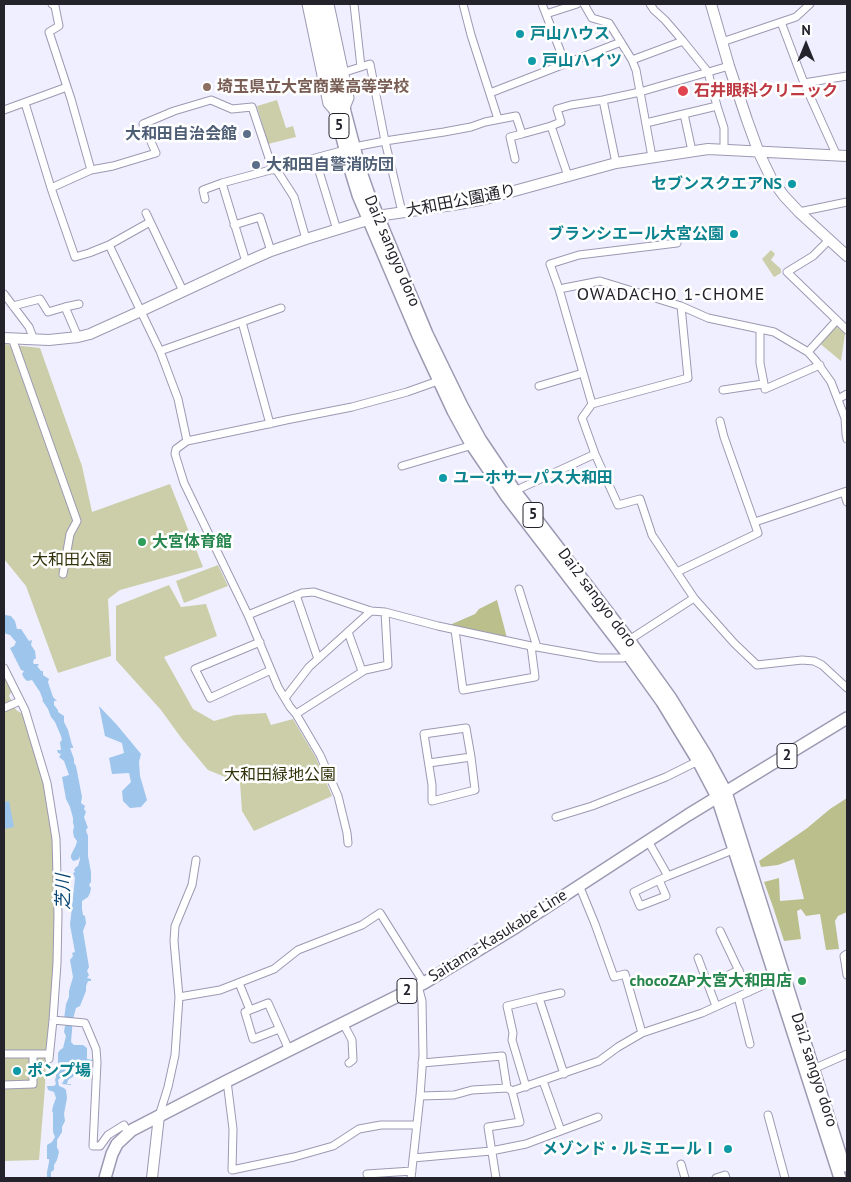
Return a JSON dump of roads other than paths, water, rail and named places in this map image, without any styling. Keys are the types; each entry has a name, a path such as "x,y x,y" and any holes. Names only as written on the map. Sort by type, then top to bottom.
{"main road":[{"name":"5","path":"314,4 324,29"},
{"name":"5","path":"323,4 324,29"},
{"name":"Dai2 sangyo doro","path":"324,29 349,149 368,192 373,218 419,338 438,381 471,444 511,494 627,649 698,761 722,795 735,849 780,978"},
{"name":"Dai2 sangyo doro","path":"373,218 447,378 511,494"},
{"name":"Dai2 sangyo doro","path":"627,649 656,677 678,708 722,795 809,1070 840,1178"},
{"name":"Saitama-Kasukabe Line","path":"105,1178 117,1144 128,1133 421,984 516,927 648,841 847,718"},
{"name":"Dai2 sangyo doro","path":"809,1070 847,1178"}],"street":[{"path":"52,4 55,6 59,26 49,32 91,170"},
{"path":"306,4 327,104 341,113 350,98 330,4"},
{"path":"354,4 361,67"},
{"path":"463,4 498,119"},
{"path":"542,4 564,64"},
{"path":"546,14 577,4"},
{"path":"584,4 592,18 609,23 632,60 636,70 652,157"},
{"path":"650,4 708,72 724,128 724,150"},
{"path":"711,4 747,120 772,180 799,212 847,256"},
{"path":"722,42 796,17 810,4"},
{"path":"781,22 804,83 842,156"},
{"path":"632,60 683,41"},
{"path":"490,93 621,42"},
{"path":"345,72 370,64 385,141 402,212"},
{"path":"515,159 510,138 561,122 557,109 640,92 729,66"},
{"path":"804,83 847,76"},
{"path":"4,110 67,87"},
{"path":"51,188 91,170 113,166 156,153 144,124 174,111 211,100 232,109 252,107 274,169 294,197 306,239"},
{"path":"603,100 616,163"},
{"path":"25,103 51,188 75,257 109,245 150,222"},
{"path":"646,123 717,106"},
{"path":"684,114 692,151"},
{"path":"205,199 203,190 222,183 385,141 471,127 516,116 522,134"},
{"path":"551,126 568,176"},
{"name":"大和田公園通り","path":"8,338 50,340 78,337 103,329 271,251 306,239 373,218 484,199 616,163 708,150 842,156"},
{"path":"315,158 337,230"},
{"path":"222,183 246,262"},
{"path":"799,212 847,202"},
{"path":"146,213 183,291"},
{"path":"234,225 260,217 271,251"},
{"path":"829,240 813,256 786,272 847,330"},
{"path":"592,404 559,288 550,264 579,255 677,243"},
{"path":"109,245 160,351 178,399 187,441"},
{"path":"559,288 600,280 681,306 708,318 774,332 808,352 832,382 845,418 847,439"},
{"path":"4,294 30,327 34,340"},
{"path":"13,306 40,299 48,312 79,304"},
{"path":"681,306 688,378 592,404 582,418 595,454 618,505 640,499 652,535 694,598 734,643 758,665 802,660 814,661 822,665 847,688"},
{"path":"65,307 78,337"},
{"path":"160,351 281,308"},
{"path":"808,352 837,320"},
{"path":"242,322 270,424"},
{"path":"760,329 760,363 765,389 820,366"},
{"path":"8,338 77,521 70,534 63,574"},
{"path":"539,386 583,373"},
{"path":"348,844 338,796 320,755 278,686 248,616 184,483 175,454 176,449 187,441 352,407 438,381"},
{"path":"723,390 763,384"},
{"path":"838,398 847,394"},
{"path":"677,572 758,533 720,421"},
{"path":"402,466 471,444"},
{"path":"511,494 595,454"},
{"path":"754,522 845,491 847,502"},
{"path":"454,630 463,690 535,677 534,646 519,589"},
{"path":"248,616 296,595 314,592 371,612 385,612 454,630 599,658 623,658 627,649 694,598"},
{"path":"296,595 318,659"},
{"path":"285,698 309,667 371,612"},
{"path":"296,714 362,671 388,664 385,612"},
{"path":"348,632 362,671"},
{"path":"260,642 195,669 210,698 271,670"},
{"path":"4,668 25,710 47,783 56,839 58,914 57,963 49,1056 4,1054"},
{"path":"4,708 20,701"},
{"path":"466,728 471,756 475,790 432,801 432,785 424,734 466,728"},
{"path":"429,763 471,756"},
{"path":"556,817 592,806 666,777 698,761"},
{"path":"648,841 668,876"},
{"path":"660,880 666,896 640,906 634,892 668,876 735,849"},
{"path":"152,1178 159,1116 175,1055 179,997 174,941 175,926 192,885 196,860"},
{"path":"579,885 614,977 625,974 642,1033"},
{"path":"179,997 220,990 274,969 298,950 362,924 380,913 421,984 422,1063 412,1175 367,1174"},
{"path":"720,931 749,992"},
{"path":"847,954 844,956 847,975"},
{"path":"698,958 716,1006"},
{"path":"708,985 739,970"},
{"path":"420,1096 454,1095 472,1090 510,1090 526,1087 599,1061 642,1033 702,1013 780,978"},
{"path":"240,982 250,1010"},
{"path":"526,1087 512,1040 513,1032 508,1006 561,993"},
{"path":"738,997 750,1044"},
{"path":"539,998 564,1074"},
{"path":"279,1029 253,1039 245,1012 268,1003 289,1050"},
{"path":"53,1020 85,1023 96,1049 93,1146 100,1146 108,1135 124,1125 128,1133"},
{"path":"343,1024 352,1040 354,1060 349,1063"},
{"path":"4,1085 33,1084 33,1054"},
{"path":"809,1070 847,1054"},
{"path":"422,1063 502,1056 520,1122 488,1127 496,1178"},
{"path":"227,1081 233,1129 232,1170 294,1157 332,1146 359,1129 381,1125 417,1125"},
{"path":"542,1081 561,1131"},
{"path":"768,1115 785,1178"},
{"path":"413,1158 491,1151 526,1144 598,1116"},
{"path":"681,1164 685,1178"},
{"path":"716,1178 725,1175 726,1178"}],"water":[{"path":"4,613 11,616 15,621 17,629 21,629 29,641 32,640 31,645 35,651 36,659 33,662 39,665 37,666 43,671 43,675 49,679 48,682 53,697 57,701 54,701 54,705 58,712 64,716 64,722 73,746 73,748 70,748 76,766 82,797 81,803 85,806 86,812 84,817 88,828 86,829 91,872 91,882 89,885 91,888 88,897 82,901 82,909 86,923 83,931 89,967 87,978 91,979 91,981 88,981 80,1006 76,1008 71,1042 74,1045 83,1045 87,1048 87,1059 93,1061 86,1062 86,1072 82,1076 74,1076 68,1080 67,1084 71,1085 62,1084 63,1077 58,1080 59,1086 66,1090 67,1098 64,1114 65,1121 62,1132 57,1140 59,1152 54,1170 51,1172 51,1177 53,1178 47,1178 49,1159 47,1159 47,1145 55,1137 52,1111 56,1098 54,1092 48,1090 47,1086 54,1086 56,1084 56,1073 59,1069 58,1053 63,1048 66,1036 64,1032 67,1025 64,1019 73,977 70,960 73,956 72,953 75,952 70,925 75,878 73,873 80,859 79,856 79,859 73,861 71,858 77,841 74,837 73,818 66,799 62,777 69,775 64,761 59,757 61,754 57,750 61,750 61,736 42,700 40,692 32,680 27,681 22,674 24,671 21,670 10,648 16,642 10,635 4,633"},
{"path":"99,706 141,754 139,762 140,776 147,800 141,807 130,808 123,801 122,791 131,782 129,773 112,774 109,758 124,753 122,743 105,736"},
{"path":"9,801 14,827 4,829 4,802"}],"place":[{"name":"戸山ハウス","path":"520,34"},
{"name":"戸山ハイツ","path":"532,61"},
{"name":"埼玉県立大宮商業高等学校","path":"207,87"},
{"name":"石井眼科クリニック","path":"683,91"},
{"name":"大和田自治会館","path":"247,134"},
{"name":"大和田自警消防団","path":"256,165"},
{"name":"セブンスクエアNS","path":"792,184"},
{"name":"ブランシエール大宮公園","path":"734,234"},
{"name":"ユーホサーパス大和田","path":"443,478"},
{"name":"大宮体育館","path":"142,542"},
{"name":"chocoZAP大宮大和田店","path":"802,981"},
{"name":"ポンプ場","path":"17,1071"},
{"name":"メゾンド・ルミエールⅠ","path":"728,1149"}],"district":[{"name":"OWADACHO 1-CHOME","path":"671,295"}],"park label":[{"name":"大和田公園","path":"72,560"},
{"name":"大和田緑地公園","path":"280,775"}],"water label":[{"name":"芝川","path":"64,892"}]}
